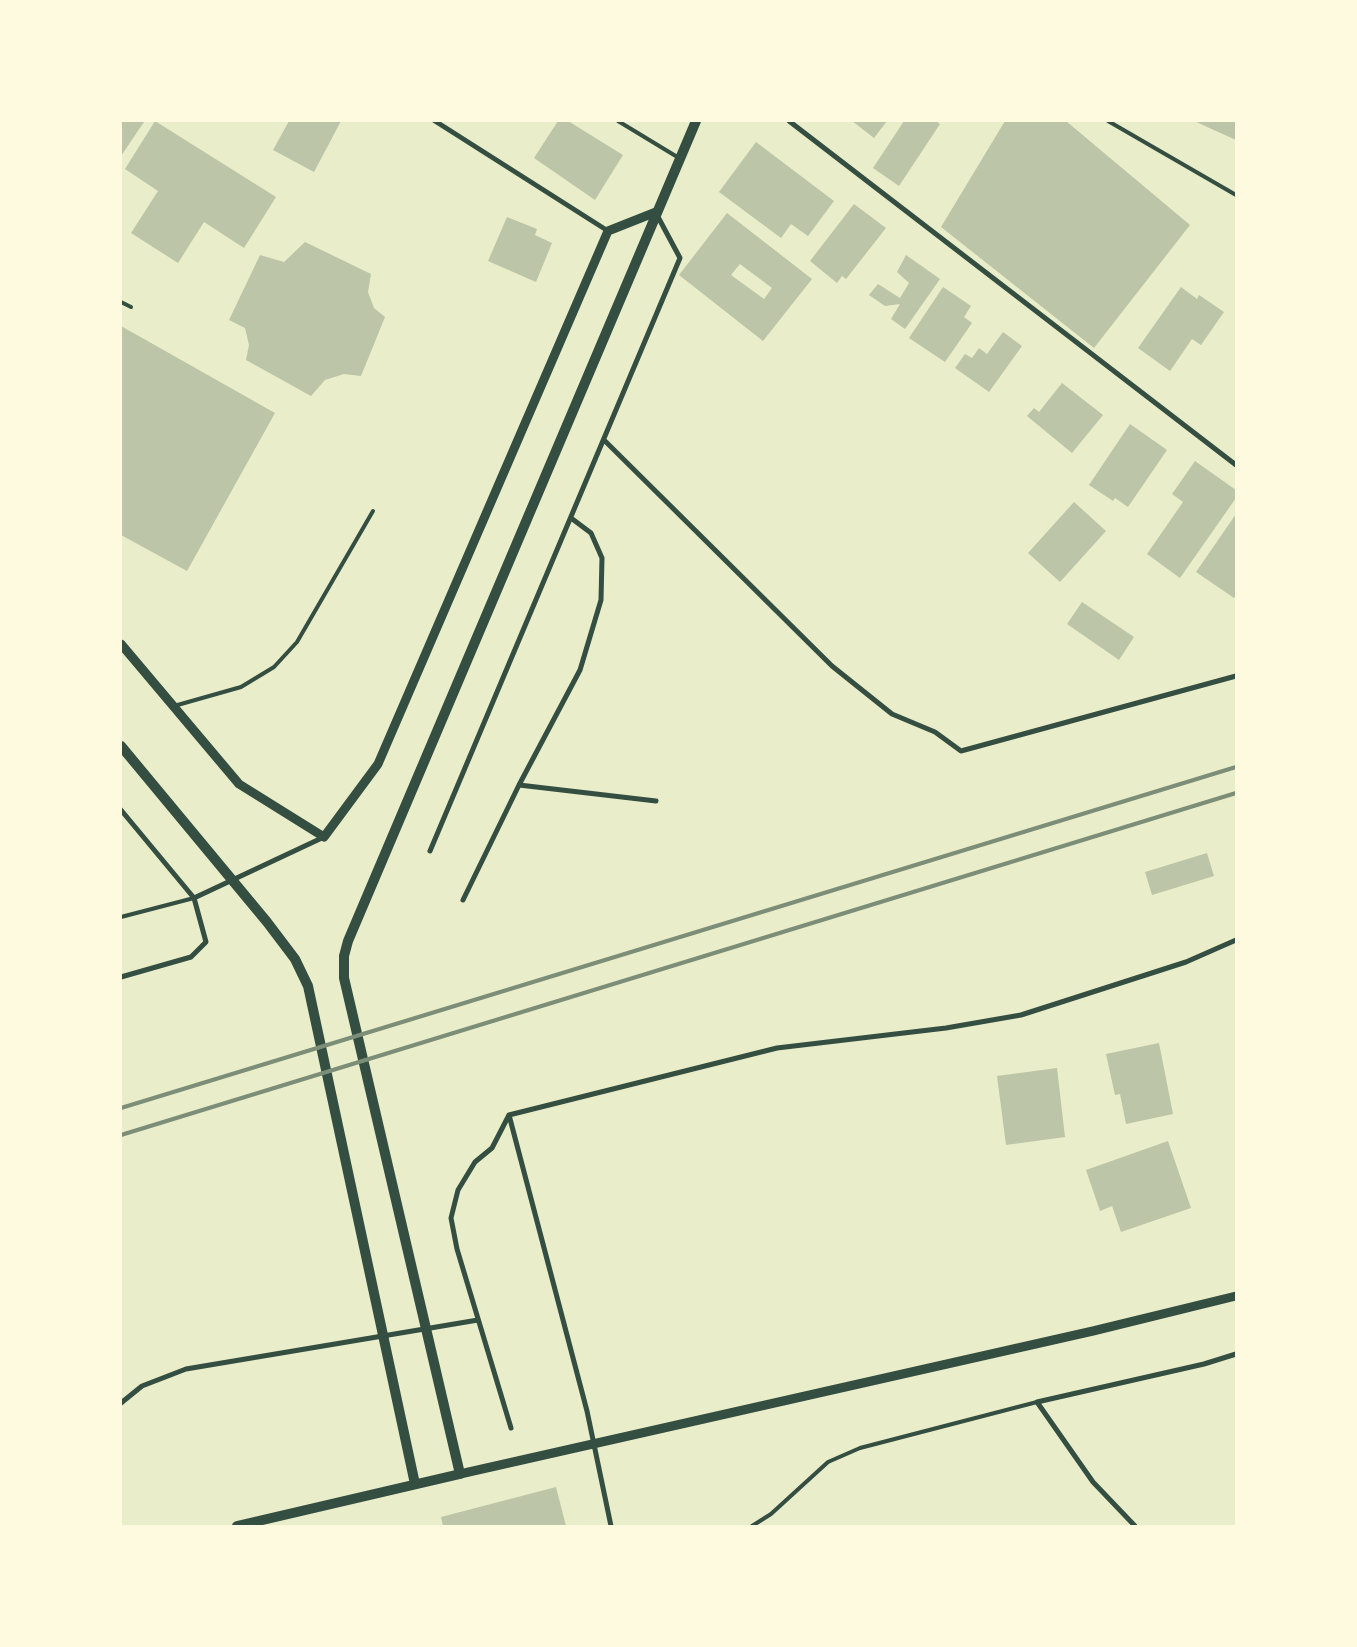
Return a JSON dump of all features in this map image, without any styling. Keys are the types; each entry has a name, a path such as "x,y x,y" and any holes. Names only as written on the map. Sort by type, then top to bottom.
{"main road":[{"path":"238,1526 460,1474 344,978 344,956 348,941 604,333 696,121"},
{"path":"121,746 268,922 295,959 308,986 415,1484"}],"street":[{"path":"435,121 608,231"},
{"path":"789,121 1236,465"},
{"path":"194,898 324,837 378,764 608,231 656,212 680,258 430,851"},
{"path":"604,440 832,666 892,714 935,732 961,751 1236,676"},
{"path":"463,900 519,784 580,670 602,600 602,558 591,533 571,518"},
{"path":"121,644 239,784 324,837"},
{"path":"519,784 656,801"},
{"path":"121,810 194,898 206,942 191,957 121,977"},
{"path":"511,1428 457,1249 451,1218 458,1190 474,1162 492,1148 509,1115 776,1048 946,1028 1021,1015 1186,962 1236,940"},
{"path":"509,1115 587,1411 610,1526"},
{"path":"460,1474 1093,1331 1236,1296"},
{"path":"121,1403 142,1386 186,1369 478,1320"},
{"path":"1135,1526 1093,1482 1037,1402 1204,1364 1236,1354"}],"lane":[{"path":"618,121 680,158"},
{"path":"1108,121 1236,195"},
{"path":"121,302 131,307"},
{"path":"174,706 241,687 274,667 297,642 373,511"},
{"path":"121,916 194,898"},
{"path":"752,1526 771,1514 828,1462 860,1448 1037,1402"}],"building":[{"path":"121,121 144,122 121,156"},
{"path":"155,121 276,197 244,248 204,222 178,263 131,233 158,191 125,169"},
{"path":"289,121 341,121 314,172 273,150"},
{"path":"558,121 568,121 623,155 595,200 534,158"},
{"path":"852,121 887,121 874,138"},
{"path":"904,121 936,121 940,124 899,186 873,168"},
{"path":"1005,121 1066,121 1190,225 1094,348 941,227"},
{"path":"1194,121 1236,121 1236,140"},
{"path":"756,142 834,201 808,236 791,224 781,238 719,192"},
{"path":"854,204 886,228 846,279 842,276 837,283 810,261"},
{"path":"727,213 812,279 763,341 679,275","holes":["740,264 772,288 764,299 731,275"]},
{"path":"507,217 537,229 535,235 552,243 536,282 488,261"},
{"path":"305,242 371,274 368,292 374,308 385,317 361,376 344,374 325,380 311,396 246,360 249,345 245,328 229,320 260,255 284,262"},
{"path":"906,255 940,279 905,329 891,319 900,304 885,306 869,295 878,284 900,298 909,283 897,272"},
{"path":"943,287 971,306 964,317 972,323 945,362 909,338"},
{"path":"1181,287 1197,299 1199,295 1224,312 1201,345 1192,339 1170,371 1138,348"},
{"path":"121,326 275,413 187,571 121,535"},
{"path":"1003,332 1022,346 989,392 955,368 965,354 972,358 979,348 987,354"},
{"path":"1062,383 1103,415 1072,453 1027,416 1034,408 1039,412"},
{"path":"1130,424 1167,450 1128,507 1115,498 1113,501 1089,485"},
{"path":"1195,461 1236,490 1236,498 1180,578 1147,554 1183,502 1172,494"},
{"path":"1074,502 1106,531 1060,582 1028,553"},
{"path":"1236,514 1236,596 1234,598 1196,572"},
{"path":"1082,602 1134,637 1119,660 1067,624"},
{"path":"1207,853 1214,876 1152,895 1145,872"},
{"path":"1159,1043 1173,1114 1126,1124 1120,1094 1115,1095 1106,1054"},
{"path":"1057,1068 1065,1137 1006,1145 997,1076"},
{"path":"1168,1141 1191,1208 1121,1232 1112,1206 1100,1211 1086,1170"},
{"path":"556,1487 566,1526 443,1526 441,1517"}],"railway":[{"path":"121,1108 1236,767"},
{"path":"121,1135 1236,793"}]}
